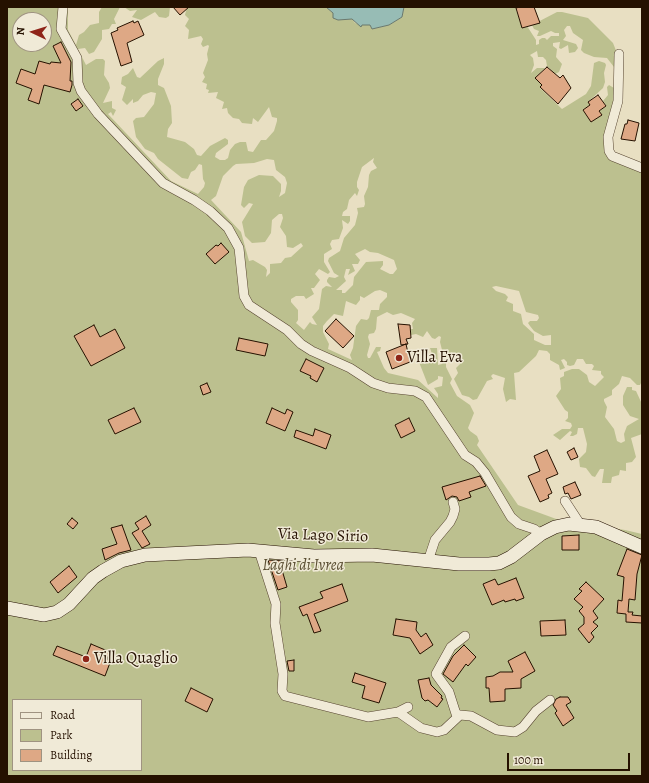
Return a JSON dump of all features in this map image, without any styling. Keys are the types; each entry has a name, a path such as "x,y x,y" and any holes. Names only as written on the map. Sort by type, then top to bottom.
{"main road":[{"name":"Via Lago Sirio","path":"7,608 44,615 57,612 69,604 93,578 103,571 121,561 156,554 253,550 314,556 372,555 428,562 469,565 499,563 521,550 541,534 554,527 569,524 580,524 596,527 642,547"}],"street":[{"path":"62,7 61,29 77,58 78,83 81,91 98,114 163,183 194,200 210,211 228,228 239,248 244,296 249,305 287,330 301,344 312,351 350,368 373,383 388,388 415,391 426,397 460,449 486,473 511,517 519,524 534,529 541,534"},
{"path":"619,54 618,101 608,137 609,151 612,156 642,168"},
{"path":"565,501 580,524"},
{"path":"428,562 435,540 453,516 455,509 453,502"},
{"path":"253,550 276,604 275,623 284,674 284,696 321,703 368,717 398,712 408,707"},
{"path":"465,636 452,647 436,674 449,692 460,715 471,716 493,728 506,732 515,732 523,728 536,710 550,700"},
{"path":"398,712 421,728 437,732 444,730 459,713"}],"green space":[{"name":"Laghi di Ivrea","path":"7,7 68,7 68,30 76,45 79,35 90,25 99,23 99,12 102,7 120,7 114,19 116,24 112,24 109,29 102,30 102,39 94,52 89,54 85,48 78,49 86,65 96,59 103,59 105,61 104,75 110,88 103,103 112,101 112,108 116,110 113,116 111,112 108,114 171,181 198,194 204,187 205,183 203,179 202,165 199,164 195,170 191,172 188,179 182,178 158,159 154,153 145,149 136,137 133,121 136,118 144,117 154,104 156,93 151,92 143,95 138,101 133,103 133,99 127,105 122,100 126,87 121,84 122,77 128,74 133,68 137,77 140,78 158,61 164,58 164,64 158,79 158,85 164,88 171,106 172,123 168,129 167,137 185,142 194,149 197,155 201,156 210,146 225,138 228,140 228,144 216,153 215,157 220,160 225,160 228,158 230,150 235,144 240,142 246,142 248,151 253,152 261,140 266,140 274,131 277,118 272,117 269,107 258,122 253,118 252,124 242,123 239,119 233,118 228,113 227,108 222,109 224,102 216,98 218,92 208,93 209,90 206,89 207,84 202,82 205,77 203,73 208,60 207,54 209,46 203,47 201,44 203,39 201,36 188,39 189,30 185,26 189,19 185,15 187,7 326,7 333,13 333,18 338,20 352,19 355,23 370,25 372,29 389,25 402,17 404,7 520,7 516,9 522,28 527,26 536,40 536,45 539,44 539,40 542,38 547,40 551,36 559,36 559,33 551,31 537,36 539,31 534,29 532,25 557,12 588,18 613,43 617,53 614,67 607,58 594,57 584,53 581,50 583,40 573,33 570,26 567,26 564,30 566,36 563,40 576,44 578,48 575,52 569,53 568,45 561,49 559,48 560,42 553,43 553,46 557,49 556,57 562,64 559,72 555,74 547,66 546,60 543,57 538,57 537,51 530,55 533,58 534,65 531,73 537,68 545,68 535,78 542,85 540,88 562,109 586,94 591,86 594,63 599,61 605,63 605,82 603,88 588,102 590,105 583,110 591,122 602,115 599,111 606,106 603,101 608,95 607,87 609,85 614,88 615,93 613,96 615,98 605,152 642,169 642,381 640,385 637,385 630,378 622,376 619,384 612,390 612,395 604,399 607,407 605,417 614,429 617,441 621,443 625,441 624,434 627,426 639,419 630,416 623,405 623,396 627,387 632,387 632,390 636,391 642,404 642,434 631,438 636,457 632,462 626,463 626,471 620,470 619,475 612,477 611,483 602,483 604,469 600,469 595,477 592,476 586,468 580,467 579,459 586,452 587,444 583,428 578,428 577,434 573,436 570,436 572,432 570,431 560,440 553,435 562,429 570,429 572,426 571,423 565,421 568,418 568,412 556,396 561,389 560,378 564,376 564,372 572,369 579,369 587,375 589,382 595,386 604,377 601,374 601,371 592,370 594,366 592,364 586,364 583,359 577,359 574,365 570,366 567,365 567,362 564,359 561,360 565,368 560,370 559,365 550,360 550,354 547,351 539,350 536,356 519,372 514,373 516,400 510,399 506,402 503,389 505,378 493,374 491,376 493,379 487,381 477,399 473,400 462,395 454,379 458,373 456,368 461,363 462,356 460,353 449,354 442,350 440,342 441,337 439,336 435,339 432,338 427,331 423,337 416,334 411,335 411,329 413,329 412,323 415,319 401,313 393,315 387,312 377,317 376,329 374,333 369,334 368,337 370,344 367,355 368,358 370,358 376,347 381,347 380,351 377,352 384,368 388,373 418,380 438,398 438,394 434,388 442,386 443,377 438,376 438,379 428,385 419,362 420,360 431,360 432,354 430,348 437,348 438,365 446,361 446,367 452,379 450,383 457,396 470,405 474,413 468,428 477,436 479,441 477,445 518,505 559,520 642,534 642,776 7,776","holes":["374,158 373,162 377,168 371,171 369,175 368,187 364,196 364,207 357,208 358,213 355,225 344,238 340,251 329,258 328,261 334,273 339,276 335,278 329,277 327,282 332,287 326,286 322,289 319,309 312,317 317,325 310,322 304,330 296,323 298,320 298,310 291,302 291,299 296,296 304,296 306,299 314,294 311,288 314,288 320,280 315,274 319,269 328,274 330,272 324,262 324,254 332,249 330,244 332,240 339,239 343,228 342,220 348,224 350,221 350,216 342,216 343,212 347,209 349,200 355,193 357,196 359,190 357,187 357,182 362,167","267,159 274,160 276,170 285,177 287,183 285,193 279,197 281,184 273,176 259,175 248,180 244,187 241,205 244,208 249,203 253,204 242,222 245,236 252,243 265,242 271,233 272,220 279,214 282,214 283,218 280,227 286,236 287,247 293,248 301,243 303,246 291,257 285,258 281,263 270,264 270,273 266,277 267,270 265,267 253,260 249,261 241,232 211,200 216,196 223,176 233,166 236,164 254,163","365,249 394,260 397,269 393,274 390,274 380,269 383,265 383,261 366,262 354,277 353,285 345,293 342,293 342,290 336,290 346,281 344,277 346,269 350,269 348,275 355,271 352,264 358,264 360,260 355,254","496,286 519,291 526,312 538,315 539,318 537,321 530,321 528,323 534,331 543,336 551,335 551,345 545,345 534,340 534,334 523,324 521,314 513,311 513,304 506,301 508,297 505,294 496,291 492,287","380,290 387,293 387,297 380,304 379,310 371,310 369,318 367,320 361,319 356,326 353,348 350,355 352,360 328,349 329,344 323,332 323,326 327,321 334,314 343,316 346,301 356,305 360,300 360,296 364,298 375,291"]},
{"path":"124,7 170,7 169,16 166,18 159,17 155,12 141,20 132,17 137,10 130,11"}],"water":[{"path":"326,7 404,7 402,17 389,25 372,29 370,25 362,25 361,27 352,19 338,20 333,18 333,13"}],"building":[{"path":"173,7 189,7 180,15"},
{"path":"534,7 540,23 522,28 516,8"},
{"path":"133,21 134,23 138,21 144,35 127,43 132,62 121,66 111,33 118,30 117,28"},
{"path":"61,42 71,62 70,81 72,81 72,85 70,92 44,85 39,104 28,100 32,89 16,83 21,69 35,74 39,61 50,64 51,62 61,63 53,46"},
{"path":"547,67 560,78 563,75 571,88 558,104 540,87 542,85 535,78"},
{"path":"598,95 606,106 599,111 602,115 591,122 583,110 590,105 588,102"},
{"path":"78,99 83,106 76,111 71,104"},
{"path":"628,120 639,123 635,141 621,139 625,124 627,124"},
{"path":"221,243 229,252 215,264 206,254 216,245 218,246"},
{"path":"336,319 354,336 343,348 325,331"},
{"path":"398,324 410,325 411,338 406,339 408,344 401,345"},
{"path":"94,325 100,337 115,329 125,348 91,366 74,336"},
{"path":"239,338 268,344 265,356 236,350"},
{"name":"Villa Eva","path":"406,344 410,362 392,369 386,352"},
{"path":"306,359 324,368 317,382 310,378 311,376 300,371"},
{"path":"207,383 211,392 203,395 200,386"},
{"path":"134,408 141,422 115,434 108,420"},
{"path":"272,408 285,414 287,409 293,412 285,431 266,423"},
{"path":"409,418 415,431 401,438 395,425"},
{"path":"315,429 331,435 326,449 294,437 296,430 313,436"},
{"path":"574,448 578,457 571,460 567,452"},
{"path":"547,450 558,474 546,479 552,493 548,495 549,498 540,502 528,476 540,471 534,456"},
{"path":"480,476 486,486 469,492 471,497 459,501 457,497 452,496 446,500 442,487"},
{"path":"575,482 581,495 571,499 568,493 565,494 563,487"},
{"path":"146,516 151,525 142,531 150,544 142,548 132,533 139,529 135,523"},
{"path":"72,518 78,523 73,529 67,524"},
{"path":"122,525 131,550 119,553 105,560 102,549 117,544 111,528"},
{"path":"579,535 579,550 562,550 562,536"},
{"path":"627,549 642,555 637,574 635,600 629,599 628,612 633,612 632,615 642,616 642,623 626,622 626,614 617,613 618,600 622,601 624,577 617,575"},
{"path":"268,560 283,561 282,570 287,587 278,590"},
{"path":"69,566 77,577 58,593 50,582"},
{"path":"516,578 524,598 516,601 515,599 505,602 504,600 492,605 483,584 495,579 498,585"},
{"path":"586,582 604,599 593,611 598,618 593,622 598,626 591,633 594,637 589,643 578,629 584,624 584,617 579,611 583,607 574,599 582,591 579,589"},
{"path":"342,584 348,601 314,614 321,631 314,633 307,614 303,616 299,607 323,598 320,592"},
{"path":"396,619 417,622 416,630 421,637 426,633 433,645 420,654 410,638 393,635"},
{"path":"565,620 566,635 541,636 540,621"},
{"name":"Villa Quaglio","path":"91,644 110,652 107,659 111,660 105,676 53,655 57,646 86,657"},
{"path":"464,645 476,657 468,666 466,664 453,682 443,674 453,656"},
{"path":"525,652 535,671 521,679 521,688 505,689 505,701 490,702 489,688 486,688 486,677 493,676 500,672 513,672 508,661"},
{"path":"294,660 294,671 289,671 287,661"},
{"path":"355,673 386,683 379,703 362,698 365,686 352,682"},
{"path":"429,678 431,685 443,699 437,707 428,700 425,701 422,698 418,680"},
{"path":"191,688 213,699 207,712 185,701"},
{"path":"560,697 568,697 571,702 566,705 574,718 563,726 555,713 557,711 553,705 556,699"}],"place":[{"name":"Villa Eva","path":"399,358"},
{"name":"Villa Quaglio","path":"86,659"}]}
